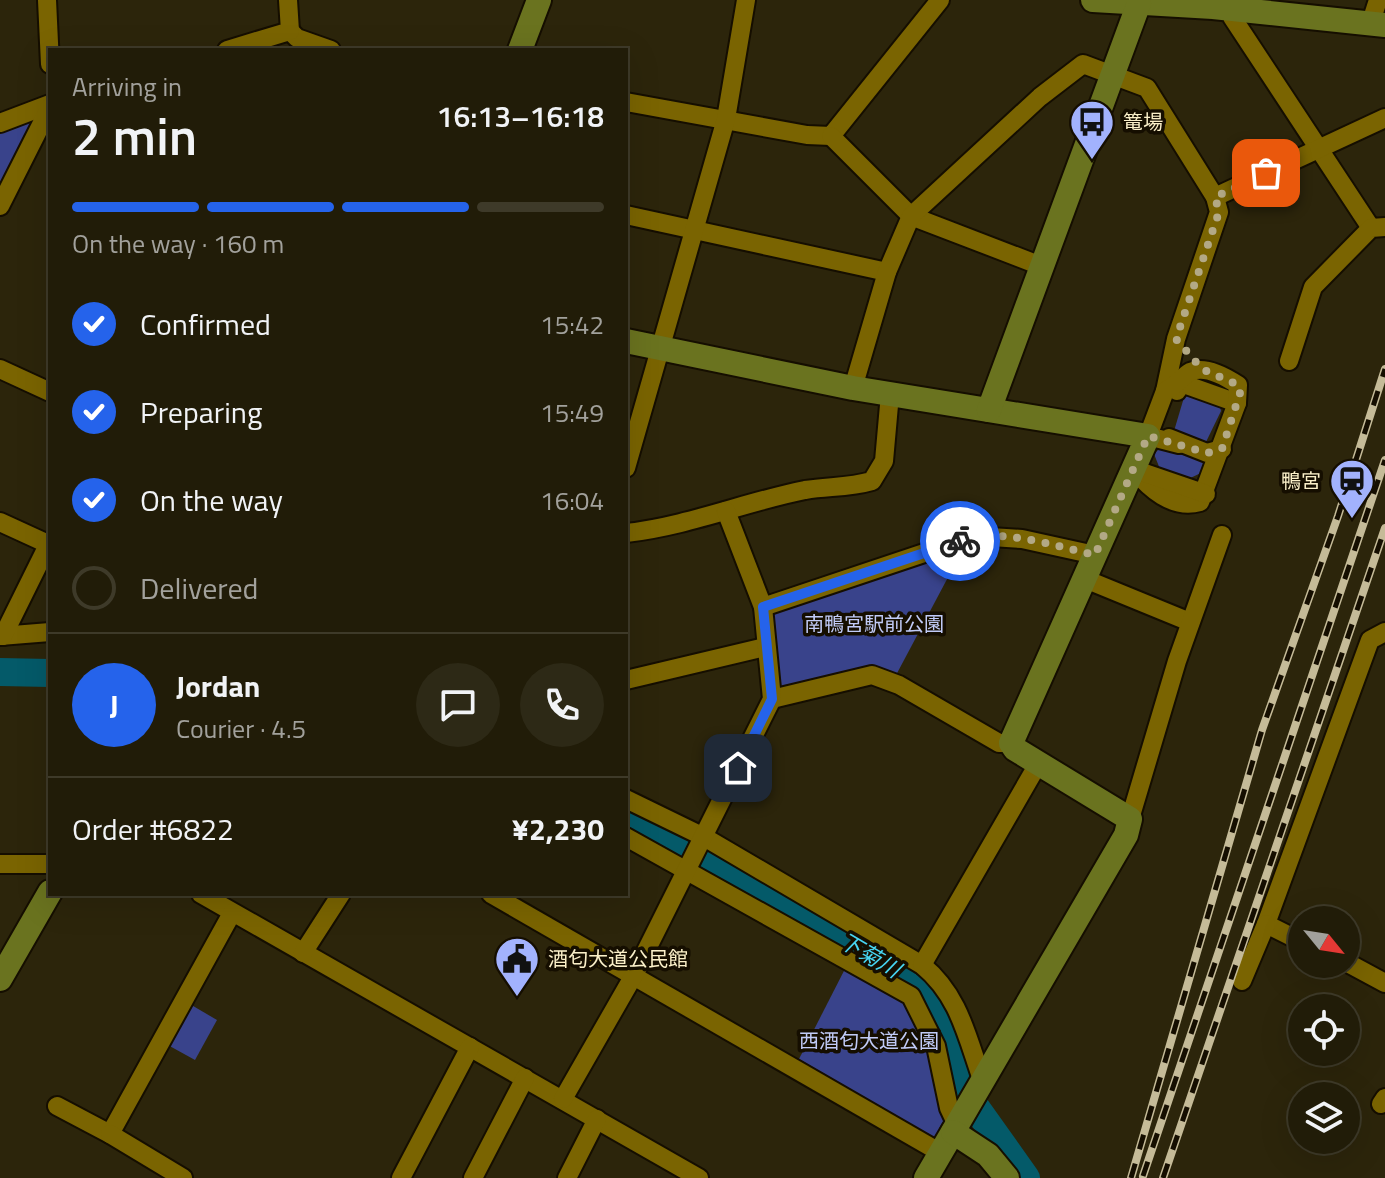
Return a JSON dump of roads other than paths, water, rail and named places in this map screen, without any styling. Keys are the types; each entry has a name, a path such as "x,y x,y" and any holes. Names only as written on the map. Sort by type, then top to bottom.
{"street":[{"path":"47,0 49,48"},
{"path":"288,0 290,31 297,38 325,48"},
{"path":"521,48 539,0"},
{"path":"628,461 697,230 726,119 746,0"},
{"path":"831,136 940,0"},
{"path":"1093,0 1234,10 1378,15"},
{"path":"989,410 1139,3"},
{"path":"1234,10 1232,17 1317,149 1378,227 1313,287 1289,361"},
{"path":"234,48 290,31"},
{"path":"853,388 887,272 911,216 1040,97 1083,64 1147,88 1215,197 1219,212 1176,339 1173,387 1165,429 1168,437 1179,444"},
{"path":"628,102 807,135 831,136 911,216 1044,267"},
{"path":"0,123 48,107"},
{"path":"0,206 48,110"},
{"path":"1215,197 1385,118"},
{"path":"628,215 887,272"},
{"path":"1133,469 1206,494 1222,449 1237,403 1238,385 1202,369 1176,339"},
{"path":"628,341 853,388 1148,436 1207,453 1222,449"},
{"path":"0,369 48,391"},
{"path":"1011,743 1148,436 1173,387 1190,372 1202,369"},
{"path":"1173,387 1237,403"},
{"path":"628,533 655,530 808,489 846,489 872,481 884,461 890,394"},
{"path":"563,1099 634,975 772,699 763,607 726,511"},
{"path":"0,522 48,543"},
{"path":"926,1178 1126,835 1190,622 1222,535"},
{"path":"763,607 975,536 1022,539 1095,555"},
{"path":"2,636 48,545"},
{"path":"1085,579 1190,622"},
{"path":"2,636 48,632"},
{"path":"1242,981 1266,924 1370,640 1385,632"},
{"path":"628,680 765,647"},
{"path":"772,699 872,675 899,685 999,743 1011,743 1038,764 1130,819"},
{"path":"922,965 1038,764"},
{"path":"628,800 704,837 922,965 946,988 959,1011 981,1085"},
{"path":"628,838 911,996 936,1046 953,1132"},
{"path":"0,864 48,864"},
{"path":"0,979 48,895"},
{"path":"206,896 226,904 303,953 699,1178"},
{"path":"303,953 340,896"},
{"path":"495,896 634,975 953,1132 988,1155 1007,1178"},
{"path":"110,1134 226,904"},
{"path":"1266,924 1288,935"},
{"path":"1360,970 1385,983"},
{"path":"401,1178 470,1047"},
{"path":"473,1178 525,1078"},
{"path":"57,1106 183,1178"},
{"path":"567,1178 597,1119"}],"waterway":[{"name":"下菊川","path":"0,672 48,673"},
{"name":"下菊川","path":"628,816 913,980 934,1001 945,1020 962,1088 1026,1178"}],"railway":[{"path":"1131,1178 1262,730 1338,516 1385,369"},
{"path":"1143,1176 1385,460"},
{"path":"1163,1178 1385,528"}],"place":[{"name":"篭場","path":"1092,161"},
{"name":"鴨宮","path":"1352,520"},
{"name":"酒匂大道公民館","path":"517,998"}],"park label":[{"name":"南鴨宮駅前公園","path":"874,624"},
{"name":"西酒匂大道公園","path":"869,1041"}]}
